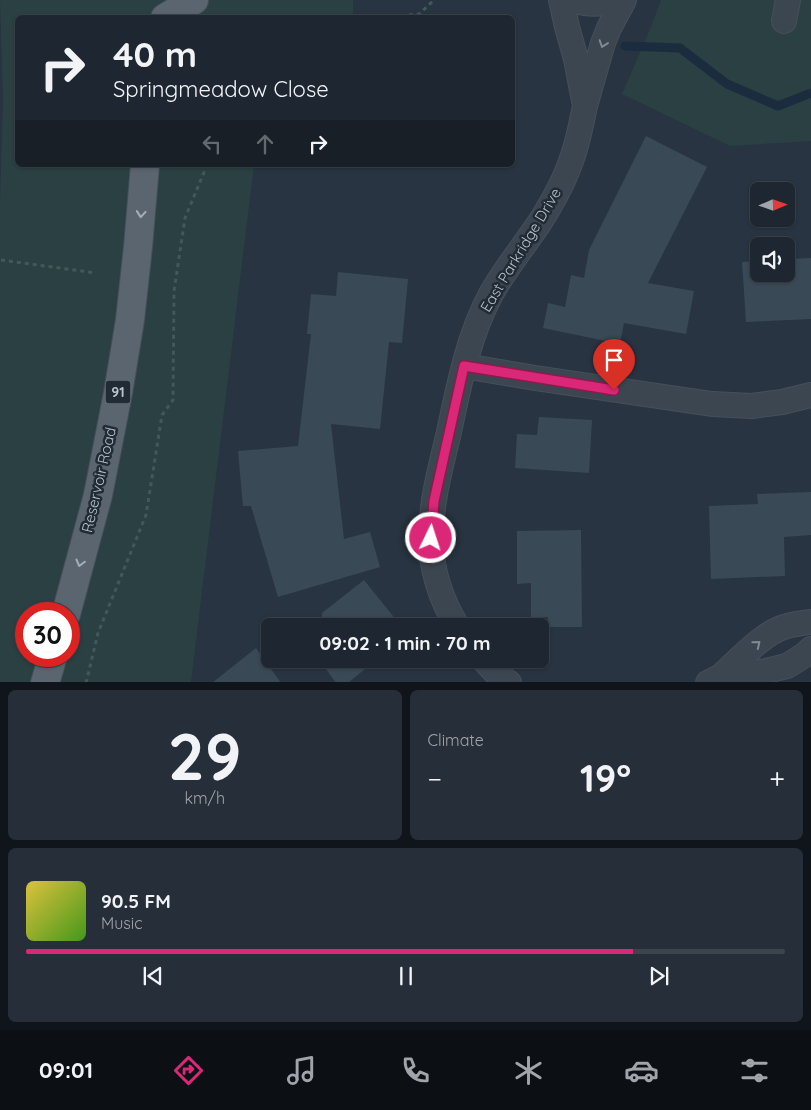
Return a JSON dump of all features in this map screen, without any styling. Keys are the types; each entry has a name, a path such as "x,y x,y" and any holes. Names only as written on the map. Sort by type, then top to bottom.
{"main road":[{"path":"158,0 158,15"},
{"path":"170,15 194,0"},
{"name":"Reservoir Road","path":"69,602 98,495 118,393 130,320 145,167"},
{"path":"45,682 50,667"}],"street":[{"name":"East Parkridge Drive","path":"561,0 576,59 585,106"},
{"path":"572,0 586,4 602,4 615,0"},
{"name":"East Parkridge Drive","path":"453,618 444,602 434,569 431,538 434,501 464,366 474,332 492,294 540,221 571,163 603,43 624,0"},
{"path":"464,366 712,404 752,406 782,402 811,395"},
{"path":"714,680 770,634 783,627 811,622"},
{"path":"714,680 787,666 811,649"}],"path":[{"path":"408,15 419,14 434,0"},
{"path":"86,682 98,633 146,515 162,415 173,400 174,292 185,218 206,167"},
{"path":"1,260 96,273"}],"green space":[{"path":"0,0 353,0 353,15 15,15 15,167 254,167 191,682 0,682 0,203 3,100"},
{"path":"661,0 811,0 811,141 730,146 622,94"}],"building":[{"path":"646,136 707,167 648,283 694,291 686,334 624,323 620,344 543,328 548,303 565,307 571,275 584,278 589,250"},
{"path":"811,258 811,319 746,322 742,262 750,262 750,282 795,282 795,259"},
{"path":"338,272 408,279 402,343 389,342 380,429 331,424 344,539 370,532 380,567 278,597 251,506 243,506 238,451 298,446 311,334 307,334 311,294 336,296"},
{"path":"539,417 592,420 589,473 515,468 517,434 537,435"},
{"path":"811,492 811,535 784,537 785,576 711,579 709,506 758,504 757,494"},
{"path":"581,530 582,627 549,627 548,617 531,617 531,583 517,584 517,531"},
{"path":"364,580 395,618 322,618 322,613"},
{"path":"256,648 261,655 261,668 270,668 280,682 213,682"},
{"path":"325,668 366,668 349,682 335,682"}],"waterway":[{"path":"625,46 680,48 727,84 778,106 811,93"}],"route":[{"path":"431,538 434,501 464,366 614,390"}]}
